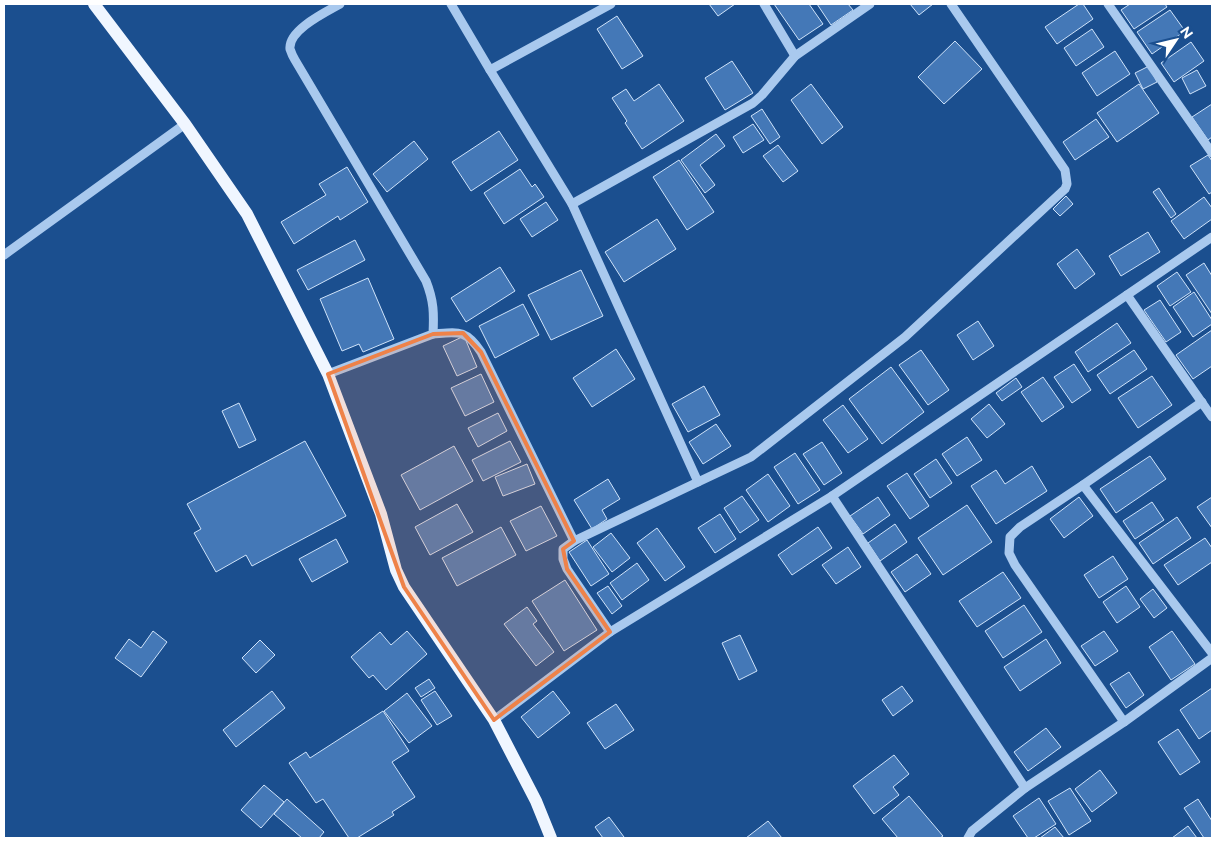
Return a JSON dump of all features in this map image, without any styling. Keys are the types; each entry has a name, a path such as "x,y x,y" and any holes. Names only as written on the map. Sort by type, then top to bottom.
{"main road":[{"path":"94,4 185,124 247,214 328,374 380,514 400,579 494,720 536,801 551,838"}],"street":[{"path":"340,4 299,30 292,39 290,48 295,60 426,281 432,295 434,310 432,334"},
{"path":"451,4 572,204 698,482"},
{"path":"490,70 611,4"},
{"path":"764,4 795,56"},
{"path":"572,204 754,103 795,56 870,4"},
{"path":"610,632 567,569 563,559 563,549 574,541 751,457 905,336 1065,189 1068,177 1066,170 951,4"},
{"path":"1108,4 1212,153"},
{"path":"4,254 185,124"},
{"path":"494,720 610,632 832,496 1212,237"},
{"path":"1127,295 1212,417"},
{"path":"328,374 432,334 463,333 474,342 481,352 574,541"},
{"path":"1124,722 1020,573 1009,553 1010,537 1020,527 1202,402"},
{"path":"1083,485 1212,653"},
{"path":"832,496 1025,788"},
{"path":"968,838 972,831 1025,788 1124,722 1212,658"}],"highlighted area":[{"path":"463,333 481,352 574,541 563,549 567,569 610,632 494,720 404,587 328,374 433,334"}],"building":[{"path":"709,4 735,4 718,16"},
{"path":"774,4 809,4 823,24 799,40"},
{"path":"817,4 848,4 853,10 831,25"},
{"path":"910,4 933,4 919,15"},
{"path":"1079,4 1083,4 1093,19 1057,44 1045,27"},
{"path":"1130,4 1165,4 1167,7 1134,29 1121,10"},
{"path":"1170,10 1185,31 1152,54 1137,32"},
{"path":"617,16 643,56 622,69 597,29"},
{"path":"1092,29 1104,47 1076,66 1064,48"},
{"path":"955,41 982,69 944,104 918,77"},
{"path":"1191,42 1204,61 1174,82 1161,63"},
{"path":"1115,51 1130,74 1097,96 1082,73"},
{"path":"732,61 753,93 725,110 705,78"},
{"path":"1149,66 1157,82 1143,89 1135,73"},
{"path":"1197,70 1206,86 1190,94 1182,78"},
{"path":"659,84 684,121 642,149 612,98 626,89 634,101"},
{"path":"811,84 843,127 822,144 791,100"},
{"path":"1139,84 1159,113 1117,142 1097,113"},
{"path":"1212,104 1212,137 1208,140 1192,117"},
{"path":"762,109 780,137 770,144 751,116"},
{"path":"1096,119 1109,137 1075,160 1063,142"},
{"path":"753,124 764,140 743,153 733,137"},
{"path":"499,131 518,160 471,191 452,162"},
{"path":"716,134 725,146 700,165 715,185 705,193 681,160"},
{"path":"414,141 428,159 387,192 373,174"},
{"path":"778,145 798,171 783,182 763,156"},
{"path":"1208,155 1212,161 1212,192 1209,194 1190,166"},
{"path":"679,160 714,212 687,230 653,177"},
{"path":"347,167 368,202 340,220 338,216 294,244 281,222 326,195 319,184"},
{"path":"520,169 532,187 535,184 544,197 504,224 484,193"},
{"path":"1159,188 1176,214 1171,218 1153,192"},
{"path":"1066,196 1073,204 1060,216 1053,209"},
{"path":"1204,197 1212,208 1212,219 1184,239 1171,221"},
{"path":"546,202 558,220 532,237 520,219"},
{"path":"657,219 676,249 624,282 605,252"},
{"path":"1148,232 1160,252 1121,276 1109,256"},
{"path":"355,240 365,260 308,290 297,270"},
{"path":"1077,249 1095,274 1075,289 1057,264"},
{"path":"1204,263 1212,276 1212,314 1186,275"},
{"path":"500,267 515,291 466,322 451,298"},
{"path":"581,270 603,316 551,340 528,295"},
{"path":"1177,272 1191,292 1170,306 1157,286"},
{"path":"368,278 394,339 363,352 359,344 342,351 320,299"},
{"path":"1194,292 1212,320 1212,324 1193,337 1173,307"},
{"path":"1160,300 1181,332 1166,342 1144,310"},
{"path":"523,304 539,335 495,358 479,326"},
{"path":"978,321 994,346 973,360 957,335"},
{"path":"1117,323 1131,343 1088,372 1075,352"},
{"path":"1212,330 1212,366 1193,379 1176,355"},
{"path":"464,336 477,367 457,376 443,346"},
{"path":"616,349 635,379 592,407 573,378"},
{"path":"921,350 949,390 928,405 899,365"},
{"path":"1134,350 1147,369 1110,394 1097,375"},
{"path":"1074,364 1091,390 1072,403 1054,377"},
{"path":"891,367 924,412 882,444 849,399"},
{"path":"481,374 494,402 465,416 451,388"},
{"path":"1152,376 1172,405 1138,428 1118,398"},
{"path":"1043,377 1064,407 1042,422 1021,392"},
{"path":"1016,378 1022,387 1002,401 996,393"},
{"path":"704,386 720,415 688,432 672,404"},
{"path":"239,403 256,440 239,448 222,411"},
{"path":"989,404 1005,424 987,438 971,419"},
{"path":"843,405 868,439 848,453 823,420"},
{"path":"498,413 507,431 478,447 468,428"},
{"path":"716,424 731,446 703,464 689,442"},
{"path":"967,437 982,460 957,476 942,454"},
{"path":"305,441 346,516 252,566 246,555 216,572 194,533 201,529 187,504"},
{"path":"510,441 521,462 483,481 472,460"},
{"path":"822,442 842,473 824,485 803,454"},
{"path":"454,446 473,481 420,510 401,475"},
{"path":"795,453 820,490 798,504 774,467"},
{"path":"1150,456 1166,479 1116,513 1100,489"},
{"path":"936,459 952,483 930,498 914,474"},
{"path":"527,464 535,484 503,496 495,477"},
{"path":"1032,466 1047,491 996,524 971,486 996,470 1005,484"},
{"path":"907,473 929,506 910,519 887,486"},
{"path":"768,474 790,506 768,522 746,490"},
{"path":"608,479 620,499 602,510 607,519 592,529 574,500"},
{"path":"742,496 759,520 740,533 724,508"},
{"path":"878,497 890,515 863,534 850,516"},
{"path":"1079,497 1093,516 1064,538 1050,519"},
{"path":"1212,497 1212,528 1197,507"},
{"path":"1152,502 1164,520 1135,539 1123,521"},
{"path":"457,504 473,532 430,555 415,527"},
{"path":"967,505 992,542 943,575 918,538"},
{"path":"541,506 557,536 526,551 510,521"},
{"path":"720,514 736,539 715,553 698,528"},
{"path":"1177,517 1191,538 1153,564 1139,543"},
{"path":"895,524 907,542 880,561 868,543"},
{"path":"501,527 516,555 457,586 442,558"},
{"path":"818,527 832,548 792,575 778,555"},
{"path":"657,528 685,567 665,581 637,543"},
{"path":"611,533 630,558 612,572 593,547"},
{"path":"1205,538 1212,548 1212,562 1178,585 1164,565"},
{"path":"336,539 348,562 312,582 299,559"},
{"path":"587,540 609,574 591,586 569,552"},
{"path":"848,547 861,567 836,584 822,565"},
{"path":"917,554 931,574 905,592 891,572"},
{"path":"1113,556 1128,579 1099,598 1084,575"},
{"path":"637,563 649,580 622,600 610,583"},
{"path":"1003,572 1021,598 977,627 959,601"},
{"path":"565,580 597,630 564,651 532,601"},
{"path":"608,586 622,606 612,614 597,593"},
{"path":"1126,586 1140,607 1117,623 1103,602"},
{"path":"1153,589 1167,608 1154,618 1140,599"},
{"path":"1024,605 1042,632 1003,658 985,631"},
{"path":"527,607 537,621 533,624 554,652 536,666 504,624"},
{"path":"153,631 167,642 141,677 115,658 129,639 141,648"},
{"path":"407,631 427,654 386,690 373,675 369,678 351,657 380,632 391,645"},
{"path":"1104,631 1118,651 1095,666 1081,646"},
{"path":"1172,631 1195,664 1171,680 1149,647"},
{"path":"740,635 757,671 739,680 722,643"},
{"path":"1046,639 1061,663 1020,691 1004,667"},
{"path":"260,640 275,655 256,673 242,658"},
{"path":"1129,672 1144,695 1126,708 1110,684"},
{"path":"429,679 435,688 421,697 415,688"},
{"path":"902,686 913,701 893,716 882,700"},
{"path":"1212,688 1212,730 1199,739 1180,710"},
{"path":"272,691 285,708 236,747 223,730"},
{"path":"435,691 452,716 437,725 421,700"},
{"path":"553,691 570,713 538,738 521,717"},
{"path":"407,693 432,726 409,743 384,711"},
{"path":"616,704 634,730 605,749 587,723"},
{"path":"383,711 409,751 392,762 415,797 392,812 394,815 357,838 349,838 323,799 316,803 289,763 306,752 310,758"},
{"path":"1046,728 1061,747 1028,771 1014,752"},
{"path":"1178,729 1200,762 1180,775 1158,742"},
{"path":"894,755 909,774 893,787 899,795 874,814 853,786"},
{"path":"1100,770 1117,793 1092,812 1075,789"},
{"path":"264,785 284,802 261,828 241,810"},
{"path":"1070,788 1091,821 1069,835 1048,801"},
{"path":"909,796 943,836 940,838 898,838 882,819"},
{"path":"1039,798 1056,824 1034,838 1028,838 1013,816"},
{"path":"287,799 324,832 319,838 302,838 274,814"},
{"path":"1198,799 1212,821 1212,838 1204,838 1184,808"},
{"path":"609,817 623,838 603,838 595,827"},
{"path":"768,821 782,838 746,838"},
{"path":"1188,826 1197,838 1172,838"},
{"path":"1055,827 1064,838 1040,838"}]}
